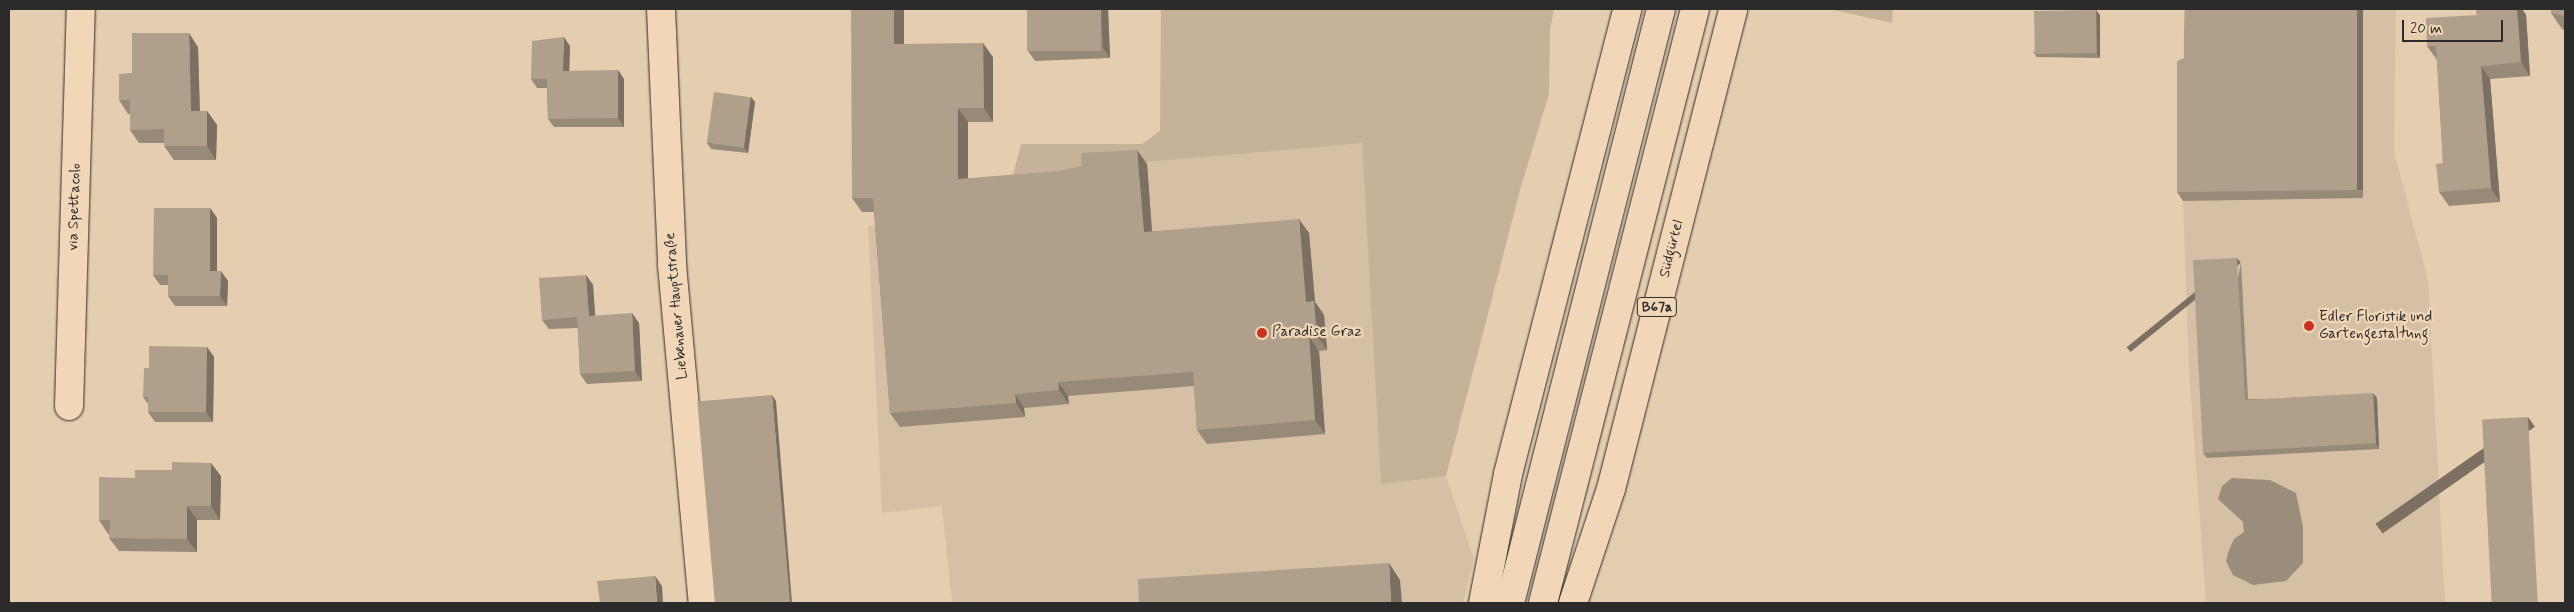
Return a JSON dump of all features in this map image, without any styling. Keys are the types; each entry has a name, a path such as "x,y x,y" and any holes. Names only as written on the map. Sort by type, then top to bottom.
{"main road":[{"name":"via Spettacolo","path":"69,406 81,9"},
{"name":"Liebenauer Hauptstraße","path":"662,9 672,265 703,603"},
{"path":"1483,603 1508,474 1627,9"},
{"path":"1510,603 1661,9"},
{"path":"1543,603 1695,9"},
{"name":"Südgürtel","path":"1573,603 1611,489 1733,9"}],"shaded area":[{"path":"1161,9 1554,9 1550,30 1549,94 1520,190 1446,476 1381,484 1362,143 1091,167 1009,190 1021,144 1142,144 1160,131"},
{"path":"1829,9 1893,9 1892,23"},
{"name":"Edler Floristik und Gartengestaltung","path":"2184,9 2396,9 2394,152 2428,280 2445,603 2206,603 2189,371 2183,201"},
{"path":"1362,142 1381,483 1446,476 1474,559 1463,603 952,603 942,506 882,513 868,226 993,214 1091,167"},
{"path":"2232,478 2270,480 2296,493 2303,527 2303,563 2286,581 2253,585 2233,575 2226,561 2234,539 2244,532 2243,522 2218,499 2222,486"}],"building":[{"path":"851,9 894,9 894,44 983,43 984,108 958,108 958,179 1059,171 1082,166 1081,153 1137,150 1144,232 1299,219 1306,302 1314,301 1317,336 1309,337 1315,420 1197,430 1193,372 1058,382 1059,390 1015,394 1016,403 890,413 873,198 852,198"},
{"path":"1027,9 1101,9 1101,51 1027,51"},
{"path":"2185,9 2357,9 2357,190 2177,192 2177,61 2184,58"},
{"path":"2476,9 2517,9 2521,62 2481,66 2491,188 2439,192 2436,164 2443,163 2436,46 2427,46 2426,18 2477,15"},
{"path":"2551,9 2565,9 2565,16 2551,13"},
{"path":"2096,10 2097,53 2035,54 2034,11"},
{"path":"132,33 189,33 191,111 207,111 207,146 164,146 164,129 130,130 130,100 119,100 119,74 132,73"},
{"path":"564,37 563,71 618,70 618,118 548,119 547,79 531,79 532,41"},
{"path":"714,92 751,97 744,148 707,143"},
{"path":"154,208 210,208 210,271 221,271 220,296 168,296 168,275 153,275"},
{"path":"2237,258 2245,400 2373,393 2376,443 2203,453 2193,260"},
{"path":"586,275 589,316 632,313 635,371 580,374 577,317 542,320 539,278"},
{"path":"149,346 207,347 206,412 148,412 148,397 143,397 144,368 149,368"},
{"path":"772,395 790,603 715,603 697,402"},
{"path":"2528,417 2538,603 2492,603 2482,419"},
{"path":"172,462 211,463 211,506 187,506 187,539 109,538 110,520 99,520 99,477 135,478 135,470 172,470"},
{"path":"1389,563 1391,603 1139,603 1138,579"},
{"path":"655,576 657,603 600,603 597,581"}],"place":[{"name":"Edler Floristik und Gartengestaltung","path":"2309,326"},
{"name":"Paradise Graz","path":"1262,333"}]}
